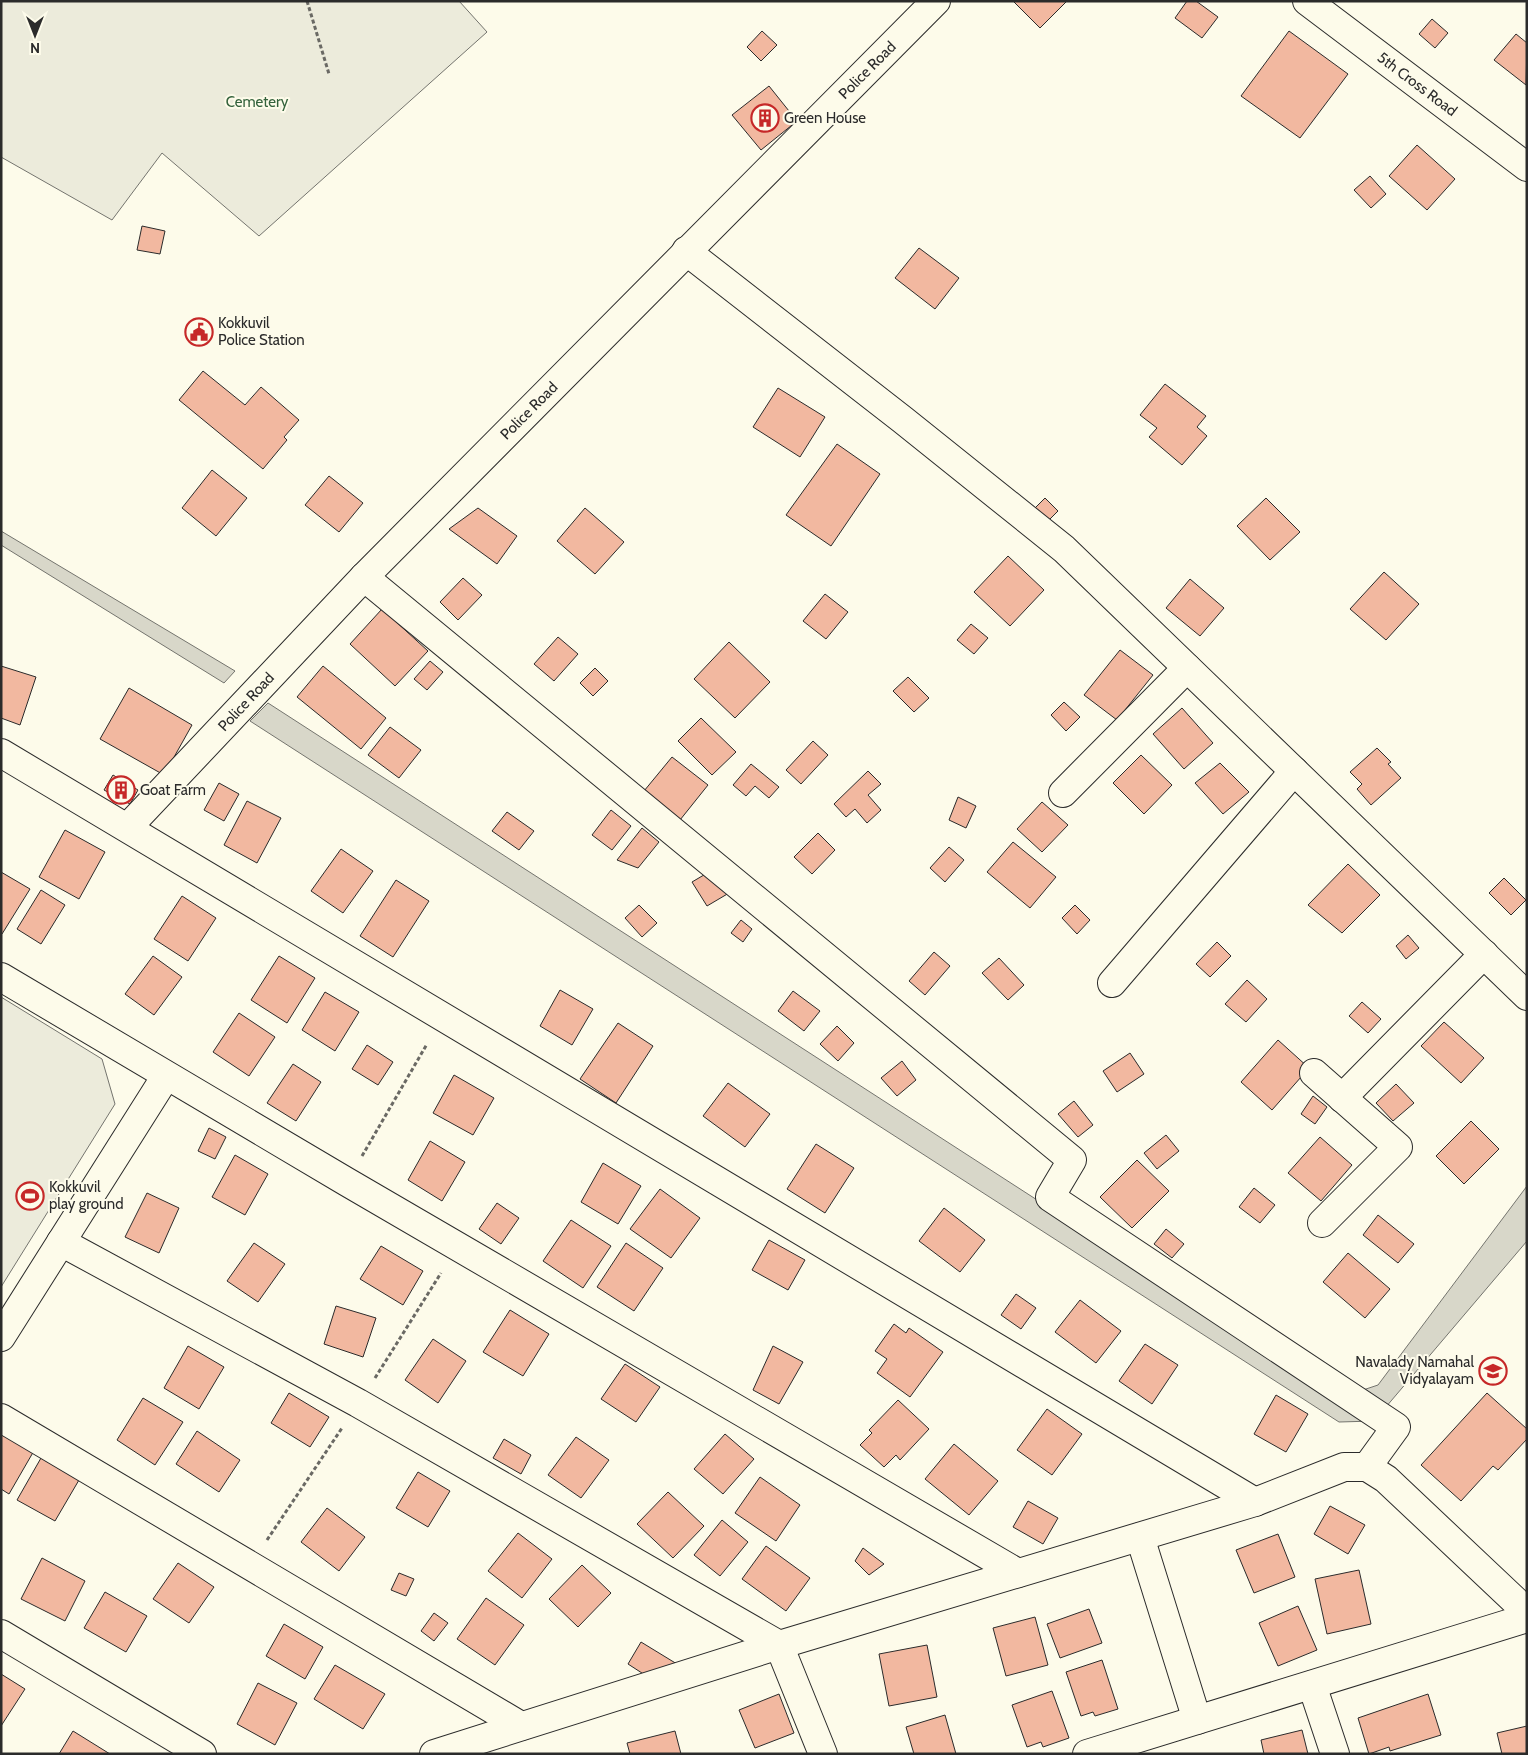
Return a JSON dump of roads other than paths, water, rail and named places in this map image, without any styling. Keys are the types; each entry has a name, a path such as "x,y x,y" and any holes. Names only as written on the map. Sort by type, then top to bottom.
{"street":[{"name":"Police Road","path":"128,827 364,577 936,1"},
{"name":"5th Cross Road","path":"1307,1 1527,167"},
{"path":"686,251 903,420 1064,549 1527,996"},
{"path":"364,577 1072,1160 1050,1197 1396,1427 1367,1467"},
{"path":"1063,794 1187,668"},
{"path":"1,753 128,827 442,1017 1255,1502"},
{"path":"1112,983 1294,771"},
{"path":"1342,1098 1484,954"},
{"path":"1,976 166,1076 1018,1573"},
{"path":"1314,1073 1398,1146 1322,1223"},
{"path":"1,1337 166,1076"},
{"path":"61,1242 358,1403 779,1645 823,1754"},
{"path":"1,1418 520,1726"},
{"path":"434,1754 779,1645 1255,1502 1344,1467 1367,1467 1386,1479 1527,1612"},
{"path":"1140,1537 1198,1720"},
{"path":"1087,1754 1527,1618"},
{"path":"1,1634 202,1754"},
{"path":"1312,1684 1336,1754"}],"place":[{"name":"Green House","path":"765,118"},
{"name":"Kokkuvil Police Station","path":"199,332"},
{"name":"Goat Farm","path":"121,790"},
{"name":"Kokkuvil play ground","path":"30,1196"},
{"name":"Navalady Namahal Vidyalayam","path":"1493,1371"}],"park label":[{"name":"Cemetery","path":"257,102"}]}
